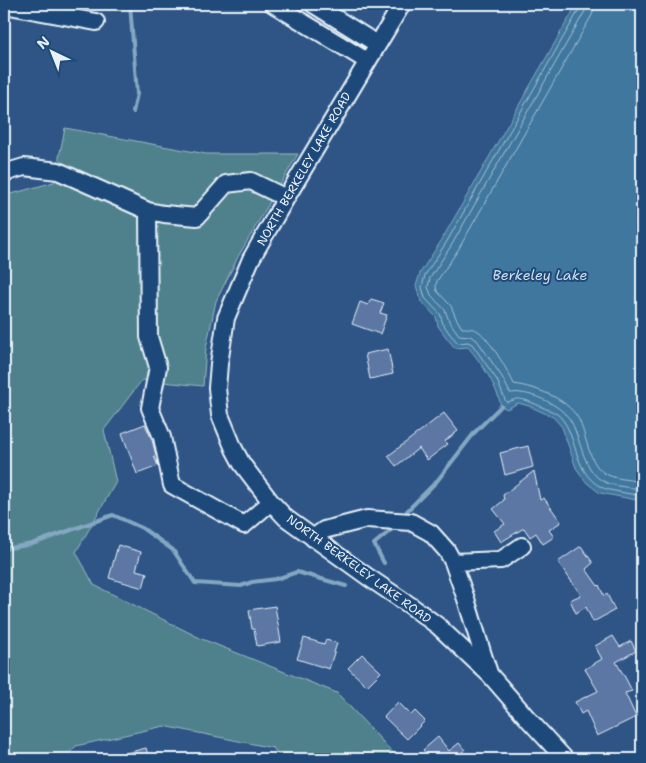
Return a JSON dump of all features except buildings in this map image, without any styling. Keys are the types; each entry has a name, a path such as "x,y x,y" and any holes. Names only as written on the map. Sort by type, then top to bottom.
{"street":[{"path":"4,4 96,22"},
{"path":"274,4 367,61"},
{"path":"314,4 377,44"},
{"name":"NORTH BERKELEY LAKE ROAD","path":"402,4 251,259 226,318 217,388 220,415 234,450 242,464 271,502 293,524 438,626 490,675 565,759"},
{"path":"4,173 24,167 58,171 148,211 197,217 226,184 251,181 286,198"},
{"path":"148,211 150,337 158,367 150,408 162,437 172,485 244,525 271,502"},
{"path":"313,538 324,530 367,519 411,522 430,533 447,551 453,562 490,675"},
{"path":"453,562 501,560 522,546"}],"green space":[{"path":"65,128 206,154 298,154 239,255 216,301 206,348 203,386 142,380 104,430 116,482 76,552 94,585 202,639 337,693 399,759 282,759 273,748 164,726 76,746 64,759 4,759 4,196 54,182"}],"water":[{"name":"Berkeley Lake","path":"577,4 642,4 642,501 600,493 587,483 576,468 562,427 553,417 518,403 507,409 501,406 492,382 478,360 468,347 455,348 438,326 436,317 421,301 416,286 420,273 441,241"}],"waterway":[{"path":"130,4 137,94 133,112"},
{"path":"407,511 437,481 475,432 501,406"},
{"path":"4,549 32,544 113,515 142,528 173,550 195,583 241,586 252,582 276,579 297,572 346,586"},
{"path":"384,563 374,544 391,530"}]}
